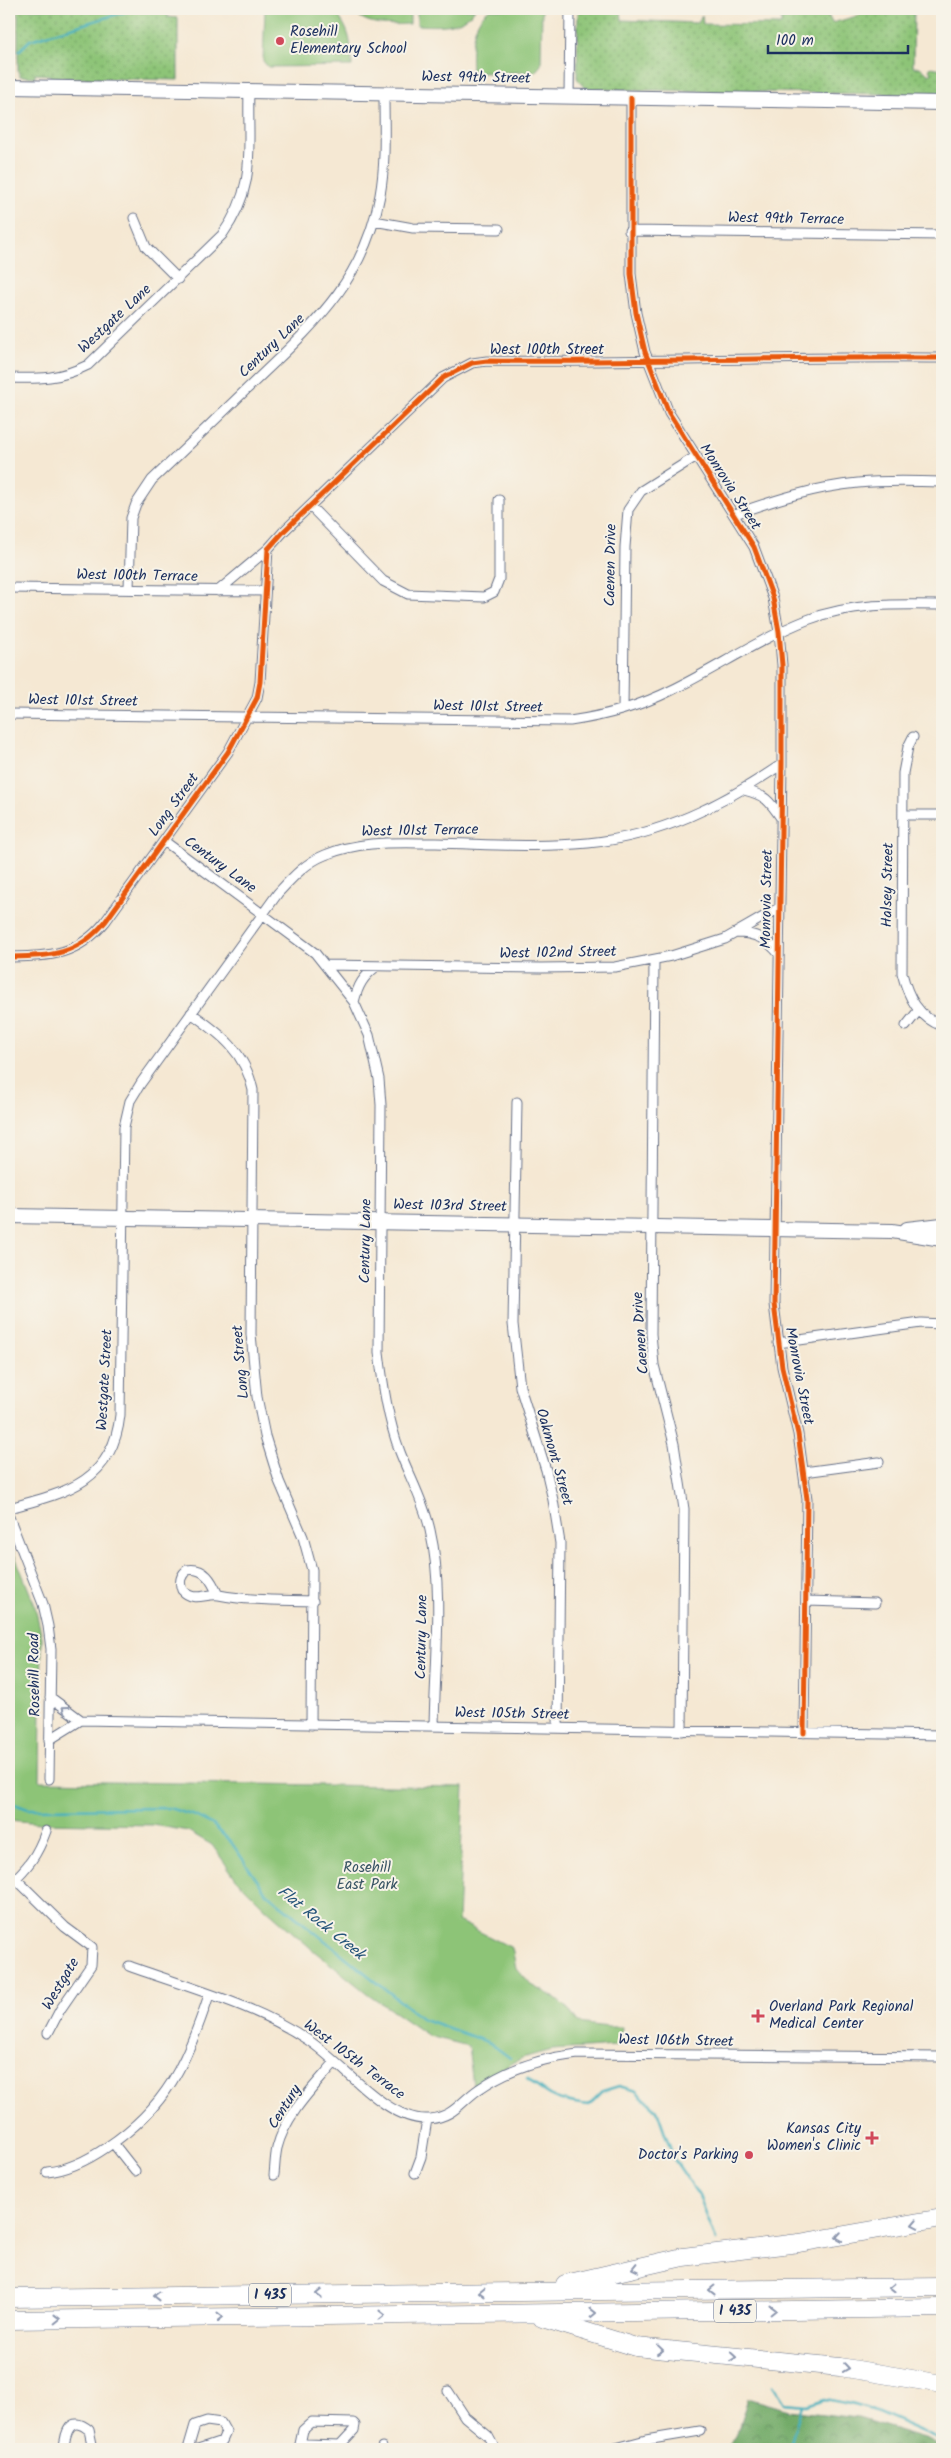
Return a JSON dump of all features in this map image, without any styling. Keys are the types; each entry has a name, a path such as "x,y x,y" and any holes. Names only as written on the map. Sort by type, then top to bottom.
{"highway":[{"path":"530,2291 683,2258 799,2243 942,2218"},
{"name":"I 435","path":"9,2298 942,2287"},
{"name":"I 435","path":"9,2320 942,2308"},
{"path":"527,2313 636,2348 840,2367 942,2384"}],"main road":[{"name":"West 99th Street","path":"9,87 942,103"},
{"name":"West 103rd Street","path":"9,1216 776,1228 892,1231 942,1239"},
{"name":"West 103rd Street","path":"892,1231 942,1225"}],"street":[{"path":"569,96 570,9"},
{"name":"Westgate Lane","path":"9,378 53,378 70,374 88,365 222,235 242,200 249,166 249,91"},
{"name":"Century Lane","path":"129,589 130,528 136,504 152,480 328,308 353,272 374,221 383,168 384,93"},
{"name":"Monrovia Street","path":"630,98 629,232 631,274 636,313 649,362 669,413 695,456 735,514 754,547 764,569 773,598 779,632 782,665 782,764 774,1304 778,1343 804,1472 808,1532 804,1733"},
{"path":"134,218 146,247 178,279"},
{"path":"374,221 413,228 499,229"},
{"name":"West 99th Terrace","path":"629,232 942,235"},
{"name":"West 100th Street","path":"218,591 268,549 443,378 472,363 487,361 649,362 822,357 942,358"},
{"name":"Caenen Drive","path":"623,709 625,547 628,510 641,491 695,456"},
{"path":"735,514 797,493 828,487 887,481 942,482"},
{"path":"310,506 383,581 397,590 408,594 484,597 494,592 499,579 499,500"},
{"path":"264,591 268,549"},
{"name":"West 100th Terrace","path":"9,588 264,591"},
{"name":"Long Street","path":"9,957 49,956 62,953 85,942 105,922 228,752 257,698 260,682 264,591"},
{"name":"West 101st Street","path":"9,714 546,722 601,716 671,691 779,632 807,620 843,610 877,605 942,605"},
{"name":"Halsey Street","path":"914,737 904,760 901,958 906,989 918,1011"},
{"name":"West 101st Terrace","path":"122,1218 124,1127 130,1101 278,893 303,868 323,856 351,846 385,842 552,845 624,838 682,821 744,790 782,764"},
{"path":"744,790 761,794 781,818"},
{"path":"903,815 942,815"},
{"name":"Century Lane","path":"164,841 264,913 315,953 354,1002 369,1035 379,1079 381,1105 379,1352 383,1387 397,1443 430,1527 435,1553 437,1580 434,1726"},
{"name":"West 102nd Street","path":"325,965 587,968 654,960 690,951 724,939 779,908"},
{"path":"736,932 752,933 769,942 779,954"},
{"name":"Caenen Drive","path":"654,960 650,1308 654,1365 674,1444 684,1509 682,1731"},
{"path":"354,1002 364,977 377,966"},
{"path":"906,1026 918,1011 942,1026"},
{"name":"Long Street","path":"191,1013 222,1036 236,1050 251,1081 254,1106 251,1334 257,1396 265,1436 279,1481 311,1561 313,1601 311,1725"},
{"name":"Oakmont Street","path":"516,1102 513,1324 515,1354 520,1387 552,1492 560,1543 558,1728"},
{"name":"Westgate Street","path":"9,1508 62,1493 84,1482 96,1472 112,1447 120,1415 122,1218"},
{"path":"778,1343 921,1324 942,1324"},
{"path":"804,1472 879,1462"},
{"name":"Rosehill Road","path":"9,1517 43,1604 48,1626 51,1649 49,1779"},
{"path":"218,1595 239,1600 313,1601"},
{"path":"807,1601 876,1603"},
{"path":"49,1740 81,1720 50,1697"},
{"name":"West 105th Street","path":"81,1720 942,1735"},
{"path":"12,1882 28,1868 36,1856 46,1831"},
{"name":"Westgate","path":"12,1882 65,1928 92,1947 91,1965 60,2010 48,2033"},
{"name":"West 105th Terrace","path":"129,1966 256,2011 280,2023 309,2040 366,2089 398,2112 411,2118 427,2119"},
{"path":"47,2172 59,2171 76,2165 113,2143 133,2128 164,2095 191,2048 209,1995"},
{"name":"West 106th Street","path":"427,2119 445,2117 478,2089 510,2072 531,2063 562,2056 614,2054 942,2057"},
{"name":"Century","path":"274,2175 277,2148 286,2127 304,2100 335,2062"},
{"path":"415,2173 421,2156 427,2119"},
{"path":"113,2143 135,2171"},
{"path":"448,2390 465,2417 488,2436 494,2449"},
{"path":"188,2449 195,2425 207,2421 221,2423 226,2432 222,2441 198,2449"},
{"path":"312,2422 353,2423 355,2425 354,2430 340,2445 306,2444 300,2448 303,2430 312,2422"},
{"path":"64,2449 66,2432 70,2426 81,2425 89,2430 93,2449"},
{"path":"612,2449 700,2431"}],"green space":[{"path":"18,9 168,9 168,17 178,18 178,80 66,78 35,74 35,77 20,76 18,71"},
{"path":"265,9 332,9 343,22 346,29 351,49 352,66 268,67 263,61"},
{"path":"352,9 410,9 410,24 378,24 363,19"},
{"path":"417,9 475,9 464,20 457,23 433,26 417,25"},
{"path":"490,9 542,9 541,65 535,72 472,73 472,47 475,29 483,14"},
{"path":"873,9 914,9 913,67 920,67 929,75 932,73 929,70 931,67 942,69 942,95 585,89 577,78 578,12 581,11 621,11 622,20 698,23 702,15 703,24 781,25 781,18 828,15 832,23"},
{"name":"Rosehill East Park","path":"9,1541 34,1603 42,1637 40,1781 464,1787 458,1921 512,1948 516,1968 530,1984 552,1996 568,2009 578,2023 622,2027 621,2035 624,2035 622,2043 617,2046 551,2050 522,2058 473,2085 468,2046 429,2036 368,1994 314,1951 264,1907 237,1880 212,1845 188,1831 153,1825 40,1823 9,1820"},
{"path":"748,2398 789,2410 858,2418 925,2438 942,2447 942,2449 726,2449 736,2436"}],"waterway":[{"path":"19,51 30,40 135,9"},
{"name":"Flat Rock Creek","path":"9,1802 28,1809 169,1808 195,1816 213,1825 231,1842 266,1893 421,2018 490,2043 510,2058"},
{"name":"Flat Rock Creek","path":"527,2078 548,2095 570,2102 589,2105 603,2091 619,2086 636,2091 657,2110 674,2159 699,2196 716,2240"},
{"path":"773,2385 785,2403 806,2405 824,2399 851,2404 878,2412 942,2440"},
{"path":"792,2449 791,2442 802,2405"}],"cycle path":[{"path":"631,98 631,274 636,313 645,352 669,413 754,547 773,598 779,632 782,665 782,764 774,1304 782,1367 798,1434 807,1499 804,1733"},
{"path":"9,957 37,956 62,952 73,948 84,942 105,922 228,752 257,698 260,682 268,549 284,531 443,378 472,363 487,361 942,358"}],"place":[{"name":"Rosehill Elementary School","path":"280,41"},
{"name":"Overland Park Regional Medical Center","path":"758,2016"},
{"name":"Kansas City Women's Clinic","path":"872,2138"},
{"name":"Doctor's Parking","path":"749,2155"}]}
